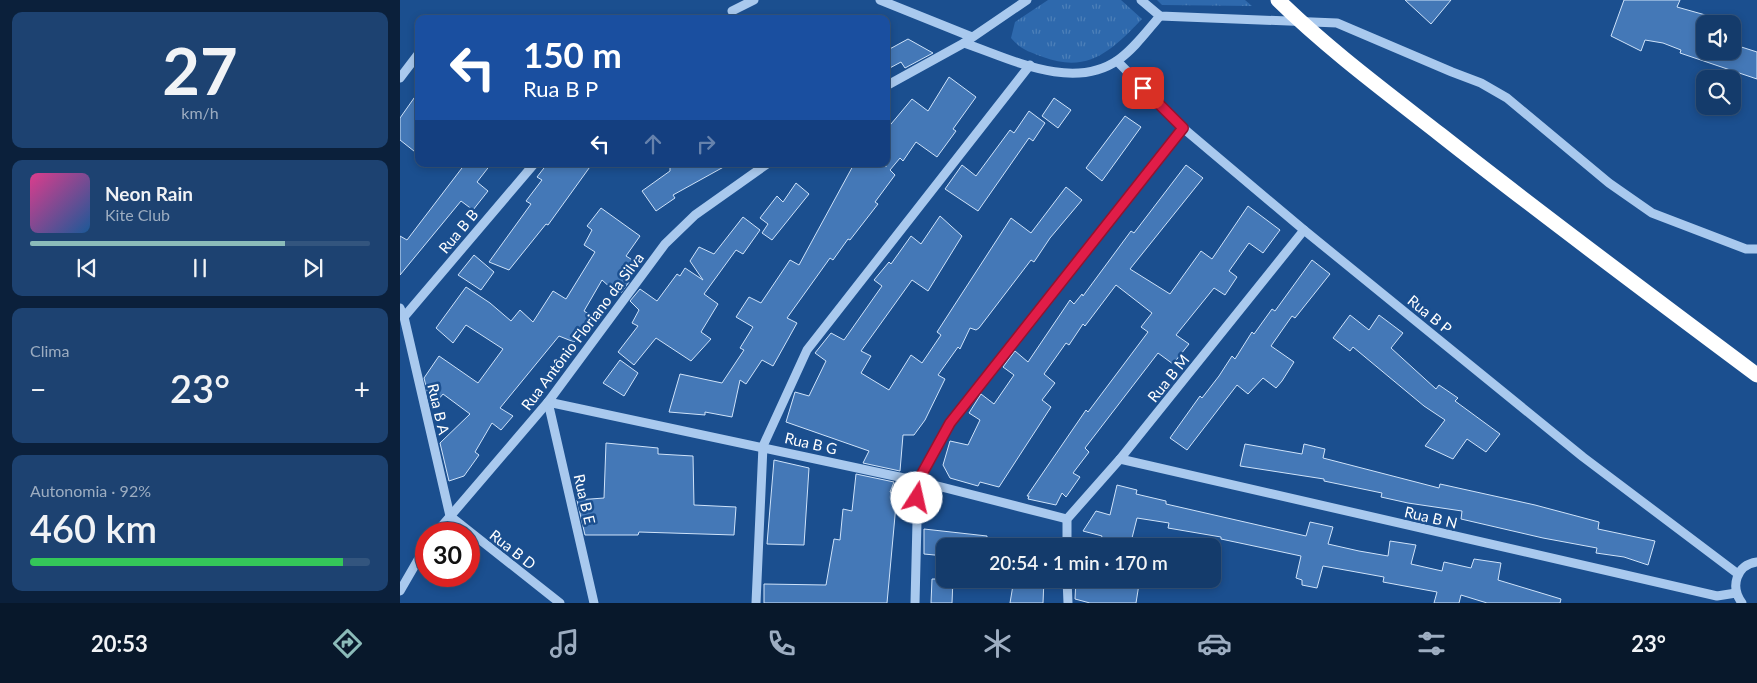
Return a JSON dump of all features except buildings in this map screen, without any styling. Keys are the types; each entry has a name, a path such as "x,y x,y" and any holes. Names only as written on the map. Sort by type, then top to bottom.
{"highway":[{"path":"1278,0 1298,20 1514,193 1757,375"}],"street":[{"path":"732,11 754,0"},
{"path":"880,0 968,40 1030,65 1062,73 1091,72 1117,61 1134,46 1160,16"},
{"path":"890,84 968,40 1027,0"},
{"path":"1141,0 1160,16 1337,23 1481,83 1507,98 1609,183 1652,213 1746,250 1757,249"},
{"path":"400,78 415,58"},
{"name":"Rua B P","path":"1117,61 1183,128 1304,230 1583,457 1738,574"},
{"path":"756,603 763,446 807,350 1030,65"},
{"path":"915,603 918,481 950,423 1183,128"},
{"name":"Rua B B","path":"404,317 531,167"},
{"name":"Rua Antônio Floriano da Silva","path":"445,522 548,402 664,244 695,215 763,167"},
{"name":"Rua B M","path":"1067,519 1120,459 1304,230"},
{"name":"Rua B A","path":"400,308 404,317 450,516"},
{"name":"Rua B G","path":"548,402 763,446 918,481 1067,519"},
{"name":"Rua B E","path":"548,402 594,603"},
{"name":"Rua B N","path":"1120,459 1717,596 1736,593"},
{"name":"Rua B D","path":"450,516 560,603"},
{"path":"1067,519 1067,538"},
{"path":"1742,603 1736,593 1738,574 1748,565 1757,562"},
{"path":"400,591 415,565"},
{"path":"1067,588 1068,603"}],"green space":[{"path":"1048,0 1121,0 1142,19 1110,49 1098,56 1087,61 1074,63 1059,62 1021,48 1011,38 1015,22"},
{"path":"1157,0 1245,0 1252,6 1162,5"}],"route":[{"path":"917,498 918,481 950,423 1183,128 1143,88"}]}
